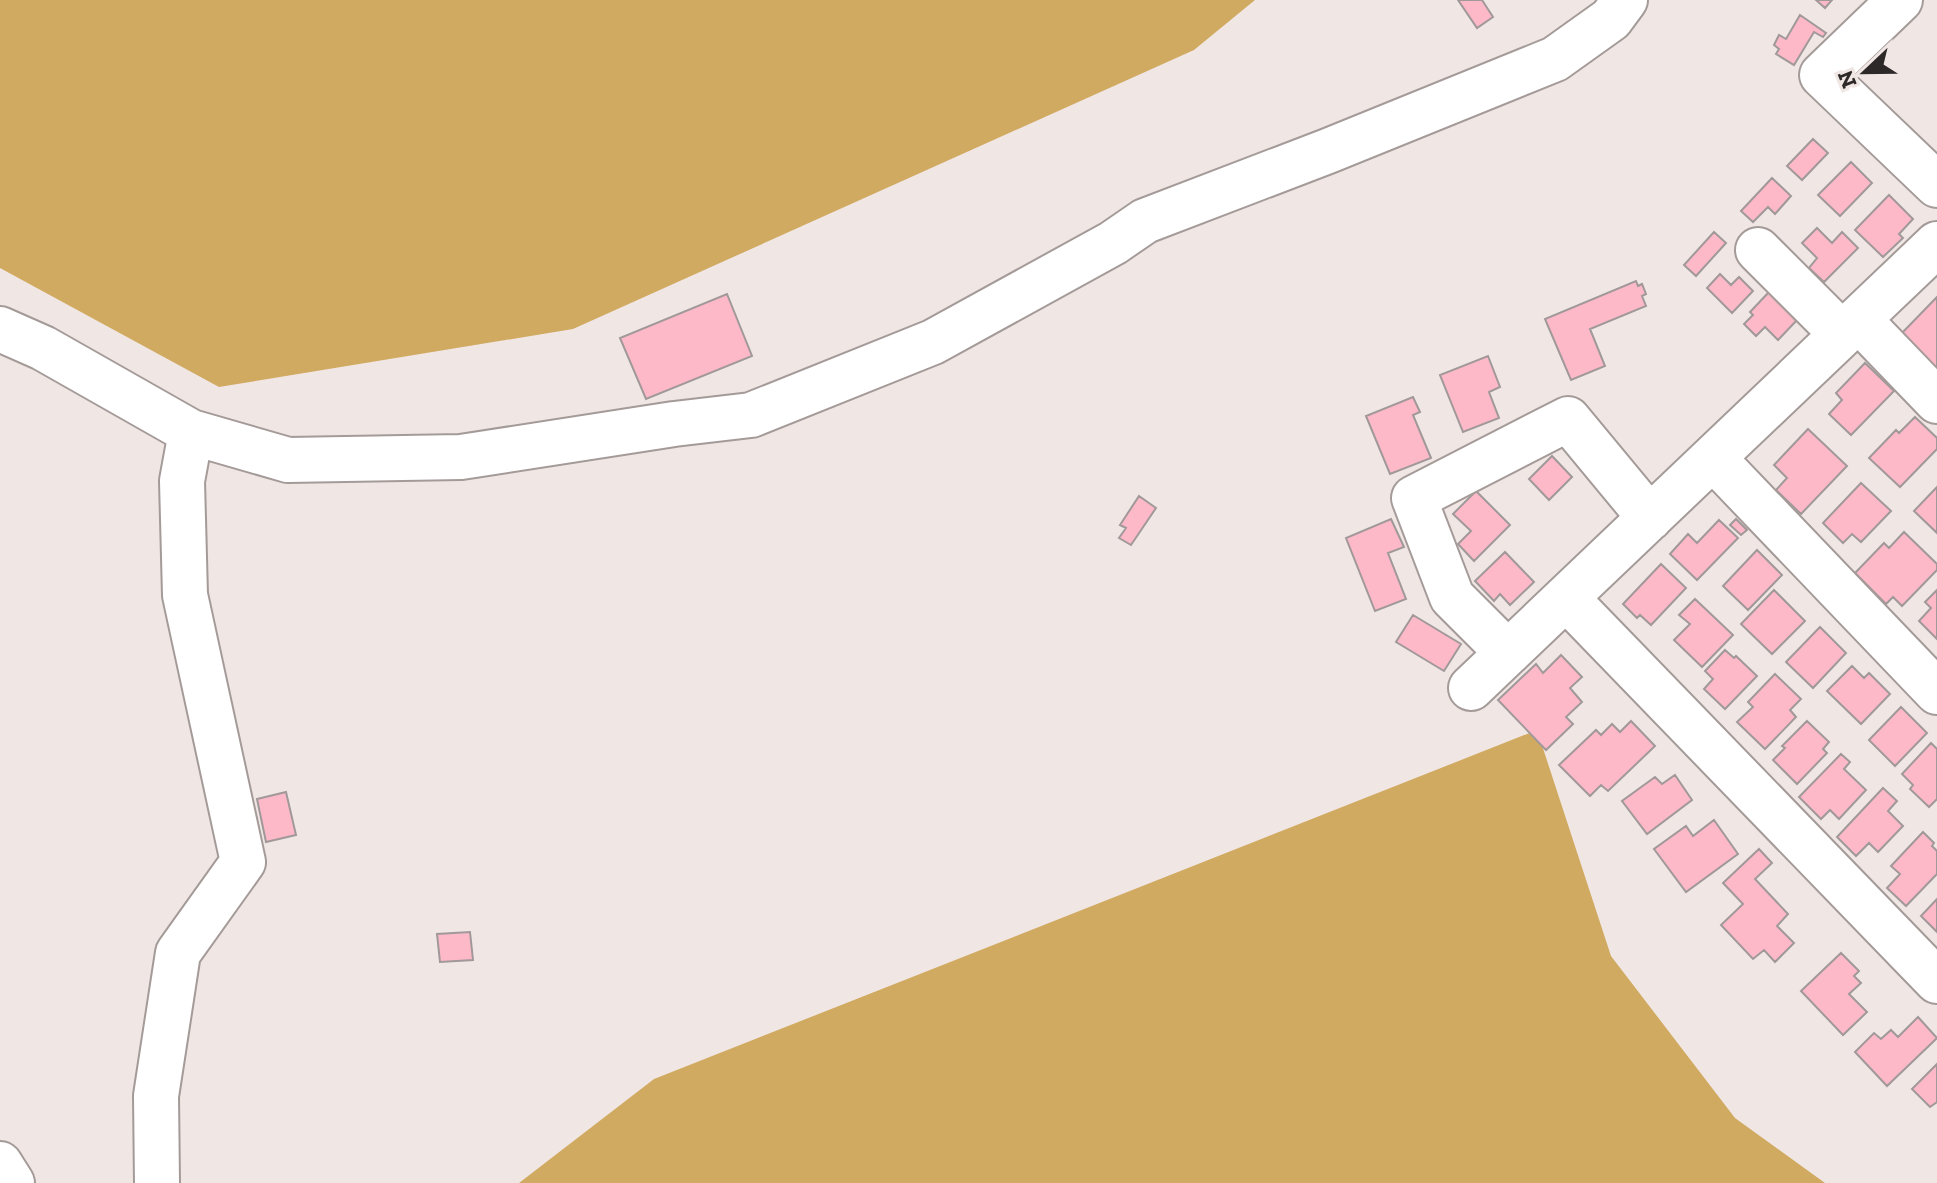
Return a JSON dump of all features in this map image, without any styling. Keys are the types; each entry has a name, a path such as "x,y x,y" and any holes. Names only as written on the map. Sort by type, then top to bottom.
{"main road":[{"path":"0,329 43,348 191,432 288,460 461,457 751,415 933,342 1113,243 1145,221 1555,59 1611,19 1625,0"},
{"path":"1900,0 1822,75 1937,185"},
{"path":"1471,688 1937,244"},
{"path":"1758,250 1937,401"},
{"path":"1508,653 1452,597 1414,498 1568,419 1650,518"},
{"path":"157,1183 156,1096 178,953 243,862 185,595 182,481 191,432"},
{"path":"1713,458 1937,692"},
{"path":"1566,598 1937,981"},
{"path":"0,1164 12,1183"}],"shaded area":[{"path":"0,0 1255,0 1194,50 573,329 219,387 0,268"},
{"path":"1537,730 1611,956 1735,1118 1825,1183 519,1183 654,1079"}],"building":[{"path":"1458,0 1482,0 1493,17 1477,28"},
{"path":"1816,0 1832,0 1825,8"},
{"path":"1800,15 1826,33 1823,37 1814,32 1794,65 1776,54 1779,49 1774,45 1779,35 1786,39"},
{"path":"1813,139 1828,153 1802,180 1787,166"},
{"path":"1851,162 1872,183 1840,216 1818,195"},
{"path":"1772,178 1791,196 1775,214 1768,207 1753,222 1741,211"},
{"path":"1889,195 1913,219 1899,234 1903,238 1883,257 1855,230"},
{"path":"1817,228 1832,243 1842,232 1858,248 1824,282 1809,268 1817,258 1802,243"},
{"path":"1714,232 1726,243 1696,276 1684,265"},
{"path":"1720,274 1731,285 1739,277 1753,291 1732,313 1707,288"},
{"path":"1636,281 1638,286 1642,284 1646,294 1642,296 1646,306 1590,329 1605,366 1571,380 1545,319"},
{"path":"1769,292 1798,319 1778,340 1765,327 1756,336 1744,324 1753,315 1750,312"},
{"path":"727,294 752,356 646,399 620,338"},
{"path":"1937,297 1937,370 1900,335"},
{"path":"1488,356 1500,387 1489,392 1499,418 1463,432 1440,375"},
{"path":"1865,363 1894,391 1851,435 1829,414 1842,400 1836,393"},
{"path":"1413,397 1420,412 1413,415 1431,458 1390,474 1366,416"},
{"path":"1915,417 1937,438 1937,449 1900,487 1869,458 1896,430 1899,433"},
{"path":"1808,429 1847,466 1801,514 1776,490 1787,478 1774,465"},
{"path":"1552,456 1572,477 1549,500 1529,479"},
{"path":"1861,483 1891,511 1861,542 1852,534 1843,543 1823,523"},
{"path":"1937,487 1937,533 1914,511"},
{"path":"1476,491 1510,525 1474,561 1458,544 1471,531 1453,514"},
{"path":"1139,496 1156,508 1131,545 1119,538 1126,528 1120,525"},
{"path":"1391,519 1404,547 1388,553 1406,599 1375,611 1346,538"},
{"path":"1736,519 1747,530 1741,535 1730,525"},
{"path":"1719,520 1738,538 1697,580 1670,554 1688,534 1697,543"},
{"path":"1904,532 1937,564 1937,570 1902,606 1893,597 1886,604 1855,573 1884,543 1889,548"},
{"path":"1757,550 1782,575 1748,610 1723,586"},
{"path":"1505,552 1534,582 1510,605 1500,594 1494,601 1475,581"},
{"path":"1661,564 1686,588 1651,625 1640,615 1637,618 1623,604"},
{"path":"1774,590 1805,621 1772,654 1741,624"},
{"path":"1937,590 1937,639 1919,621 1931,608 1925,602"},
{"path":"1695,599 1733,635 1702,667 1674,640 1690,624 1679,615"},
{"path":"1413,615 1461,644 1444,671 1396,642"},
{"path":"1820,627 1846,653 1813,688 1786,662"},
{"path":"1725,650 1757,676 1725,709 1704,689 1713,679 1705,671"},
{"path":"1561,655 1582,677 1570,688 1582,702 1566,717 1573,724 1546,750 1498,700 1536,664 1543,673"},
{"path":"1852,666 1864,678 1869,673 1890,694 1861,724 1827,691"},
{"path":"1775,674 1801,699 1790,710 1796,717 1765,749 1737,722 1753,707 1748,702"},
{"path":"1901,707 1927,733 1895,766 1869,740"},
{"path":"1631,721 1655,746 1608,791 1601,785 1590,796 1559,765 1596,730 1601,735 1612,724 1620,732"},
{"path":"1807,721 1829,742 1823,749 1827,753 1797,784 1773,760 1785,748 1782,746"},
{"path":"1931,743 1937,749 1937,799 1929,807 1910,789 1913,785 1902,774"},
{"path":"1841,754 1850,762 1844,769 1866,790 1839,819 1830,810 1821,819 1799,797"},
{"path":"1675,775 1692,800 1647,834 1622,801 1655,777 1662,784"},
{"path":"1883,788 1897,801 1888,811 1903,826 1878,852 1869,843 1856,856 1837,837"},
{"path":"286,792 296,835 266,842 257,799"},
{"path":"1714,820 1738,854 1686,892 1654,849 1686,826 1693,836"},
{"path":"1923,832 1937,851 1937,874 1906,906 1887,888 1900,874 1891,866"},
{"path":"1759,849 1772,863 1755,879 1788,914 1777,926 1794,943 1775,962 1764,950 1753,959 1721,925 1743,904 1723,883"},
{"path":"1937,899 1937,932 1921,916"},
{"path":"470,932 473,960 440,962 437,934"},
{"path":"1841,953 1859,971 1854,976 1861,983 1849,994 1867,1012 1843,1035 1801,991"},
{"path":"1918,1017 1937,1038 1887,1086 1855,1052 1874,1033 1881,1039 1891,1030 1898,1037"},
{"path":"1937,1064 1937,1102 1930,1107 1912,1089"}]}
